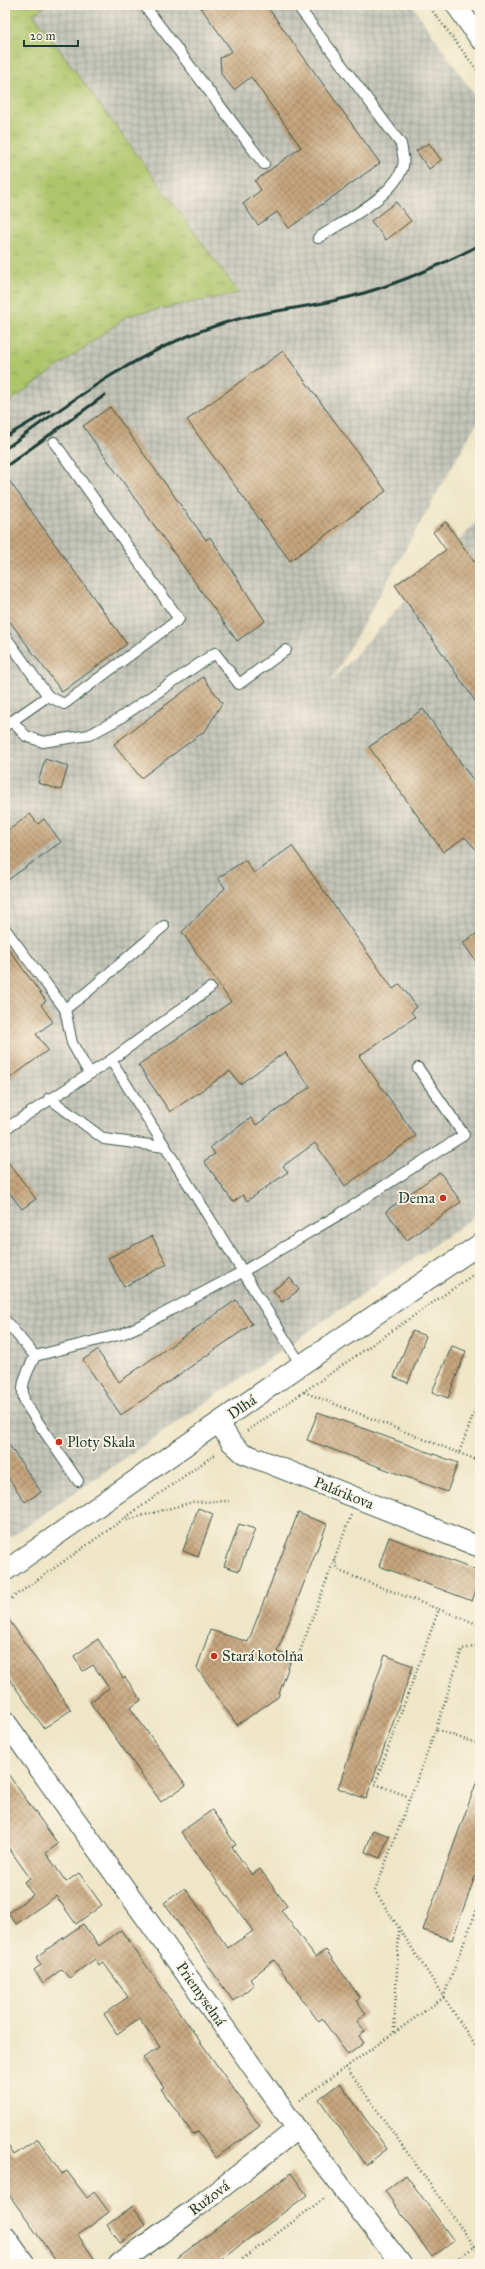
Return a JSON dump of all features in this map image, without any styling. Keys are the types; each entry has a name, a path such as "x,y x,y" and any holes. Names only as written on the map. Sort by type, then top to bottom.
{"street":[{"path":"456,5 480,39"},
{"name":"Dlhá","path":"5,1571 301,1365 480,1244"},
{"name":"Palárikova","path":"219,1423 232,1442 243,1453 480,1547"},
{"name":"Priemyselná","path":"5,1721 297,2130 401,2264"},
{"name":"Ružová","path":"119,2264 297,2130"},
{"path":"5,2236 25,2264"}],"lane":[{"path":"144,5 264,164"},
{"path":"296,5 401,144 404,164 398,179 383,195 318,238"},
{"path":"5,636 48,696 64,704 178,620 54,442"},
{"path":"48,696 8,723 26,736 43,742 89,735 117,720 215,653 239,684 286,650"},
{"path":"65,1009 86,993 164,926"},
{"path":"5,929 65,1009 72,1043 89,1073"},
{"path":"5,1129 49,1098 111,1060 210,988"},
{"path":"111,1060 301,1365"},
{"path":"35,1356 122,1334 148,1322 242,1272 340,1214 464,1135 418,1068"},
{"path":"49,1098 104,1139 165,1147"},
{"path":"5,1320 35,1356"},
{"path":"35,1356 23,1381 22,1392 25,1403 78,1480"}],"path":[{"path":"428,5 480,74"},
{"path":"304,1392 480,1461"},
{"path":"459,1453 480,1397"},
{"path":"474,1459 480,1468"},
{"path":"300,1651 357,1498"},
{"path":"123,1519 127,1520 193,1502 229,1500"},
{"path":"334,1559 339,1571 480,1625"},
{"path":"410,1797 375,1784 439,1610"},
{"path":"480,1646 462,1649 436,1729 375,1891 480,2053"},
{"path":"436,1729 480,1745"},
{"path":"284,2111 443,1998 480,1901"},
{"path":"394,2032 398,1928"},
{"path":"480,1986 478,1987 480,1990"},
{"path":"346,2067 480,2254"},
{"path":"236,2264 341,2186"},
{"path":"449,2264 480,2243"}],"shaded area":[{"path":"46,5 412,5 480,103 480,417 330,683 480,518 480,1213 5,1541 5,405 129,315 239,292 33,14"}],"green space":[{"path":"5,5 46,5 33,14 239,293 129,315 5,405"}],"building":[{"path":"199,5 266,5 380,163 289,228 277,212 258,225 243,204 261,190 255,181 301,147 251,77 234,90 221,74 220,58 232,51"},
{"path":"429,143 441,160 429,169 416,151"},
{"path":"396,202 411,221 386,240 371,221"},
{"path":"283,351 386,491 290,561 187,420"},
{"path":"110,407 206,540 210,537 265,621 237,641 83,426"},
{"path":"5,475 127,644 62,692 5,615"},
{"path":"446,522 474,562 480,558 480,708 395,585 446,550 433,532"},
{"path":"203,677 222,703 206,730 141,778 114,744"},
{"path":"423,709 480,790 480,854 465,837 443,852 369,747"},
{"path":"45,759 68,766 61,790 38,783"},
{"path":"30,814 38,824 44,819 61,842 5,882 5,833"},
{"path":"292,846 393,989 400,984 417,1007 411,1012 415,1017 359,1056 416,1136 345,1186 315,1143 283,1166 288,1172 247,1201 243,1195 233,1202 204,1161 215,1154 210,1147 251,1118 256,1125 310,1087 285,1052 240,1084 230,1071 170,1112 138,1065 231,1002 182,932 225,888 218,878 245,860 254,873"},
{"path":"480,931 480,967 463,943"},
{"path":"5,944 46,1001 41,1005 53,1022 36,1034 48,1050 5,1082"},
{"path":"5,1158 36,1199 22,1209 5,1187"},
{"path":"440,1172 461,1202 407,1240 386,1211"},
{"path":"152,1236 167,1264 124,1287 108,1258"},
{"path":"290,1278 299,1290 282,1302 273,1290"},
{"path":"236,1300 252,1324 121,1415 83,1360 97,1350 119,1382"},
{"path":"412,1331 426,1336 408,1383 394,1377"},
{"path":"452,1346 466,1351 448,1398 432,1392"},
{"path":"318,1412 458,1463 447,1492 307,1440"},
{"path":"5,1439 41,1492 25,1502 5,1473"},
{"path":"198,1508 213,1514 198,1557 183,1551"},
{"path":"298,1513 327,1524 277,1652 292,1657 278,1697 237,1725 197,1668 210,1630 248,1642"},
{"path":"239,1524 255,1529 239,1571 224,1566"},
{"path":"389,1537 480,1572 480,1580 472,1601 379,1566"},
{"path":"5,1614 71,1710 44,1728 5,1673"},
{"path":"98,1639 123,1678 125,1677 141,1700 130,1708 186,1785 161,1802 90,1702 109,1688 93,1665 83,1671 74,1656"},
{"path":"385,1655 413,1666 366,1799 338,1788"},
{"path":"5,1770 58,1844 46,1853 66,1882 79,1873 102,1905 76,1924 56,1896 16,1924 8,1913 33,1895 24,1882 30,1878 5,1843"},
{"path":"478,1778 480,1778 480,1863 452,1940 423,1930"},
{"path":"212,1810 236,1845 232,1847 252,1875 260,1869 287,1906 281,1910 315,1957 326,1950 360,1998 357,2001 366,2014 357,2021 365,2031 359,2036 364,2043 348,2055 322,2019 319,2022 274,1960 250,1979 254,1985 233,2001 164,1903 185,1888 228,1948 253,1931 181,1832"},
{"path":"373,1830 389,1836 380,1858 365,1852"},
{"path":"83,1924 99,1946 121,1930 260,2126 216,2158 198,2132 193,2134 161,2089 164,2087 143,2058 160,2047 139,2018 117,2034 104,2014 128,1997 103,1962 99,1965 95,1959 69,1978 62,1969 43,1983 34,1970 41,1965 36,1957"},
{"path":"340,2083 387,2149 366,2165 319,2099"},
{"path":"38,2139 62,2174 67,2171 87,2198 94,2192 109,2212 78,2235 98,2264 58,2264 5,2189 5,2141 14,2155"},
{"path":"291,2173 307,2195 215,2264 169,2264"},
{"path":"406,2175 454,2241 432,2257 385,2191"},
{"path":"133,2206 146,2224 120,2243 107,2225"}],"railway":[{"path":"5,449 105,379 158,349 215,326 243,318 328,302 387,286 425,271 480,245"},
{"path":"5,467 105,395"},
{"path":"5,437 49,411"}],"place":[{"name":"Dema","path":"443,1198"},
{"name":"Ploty Skala","path":"59,1442"},
{"name":"Stará kotolňa","path":"214,1656"}]}
